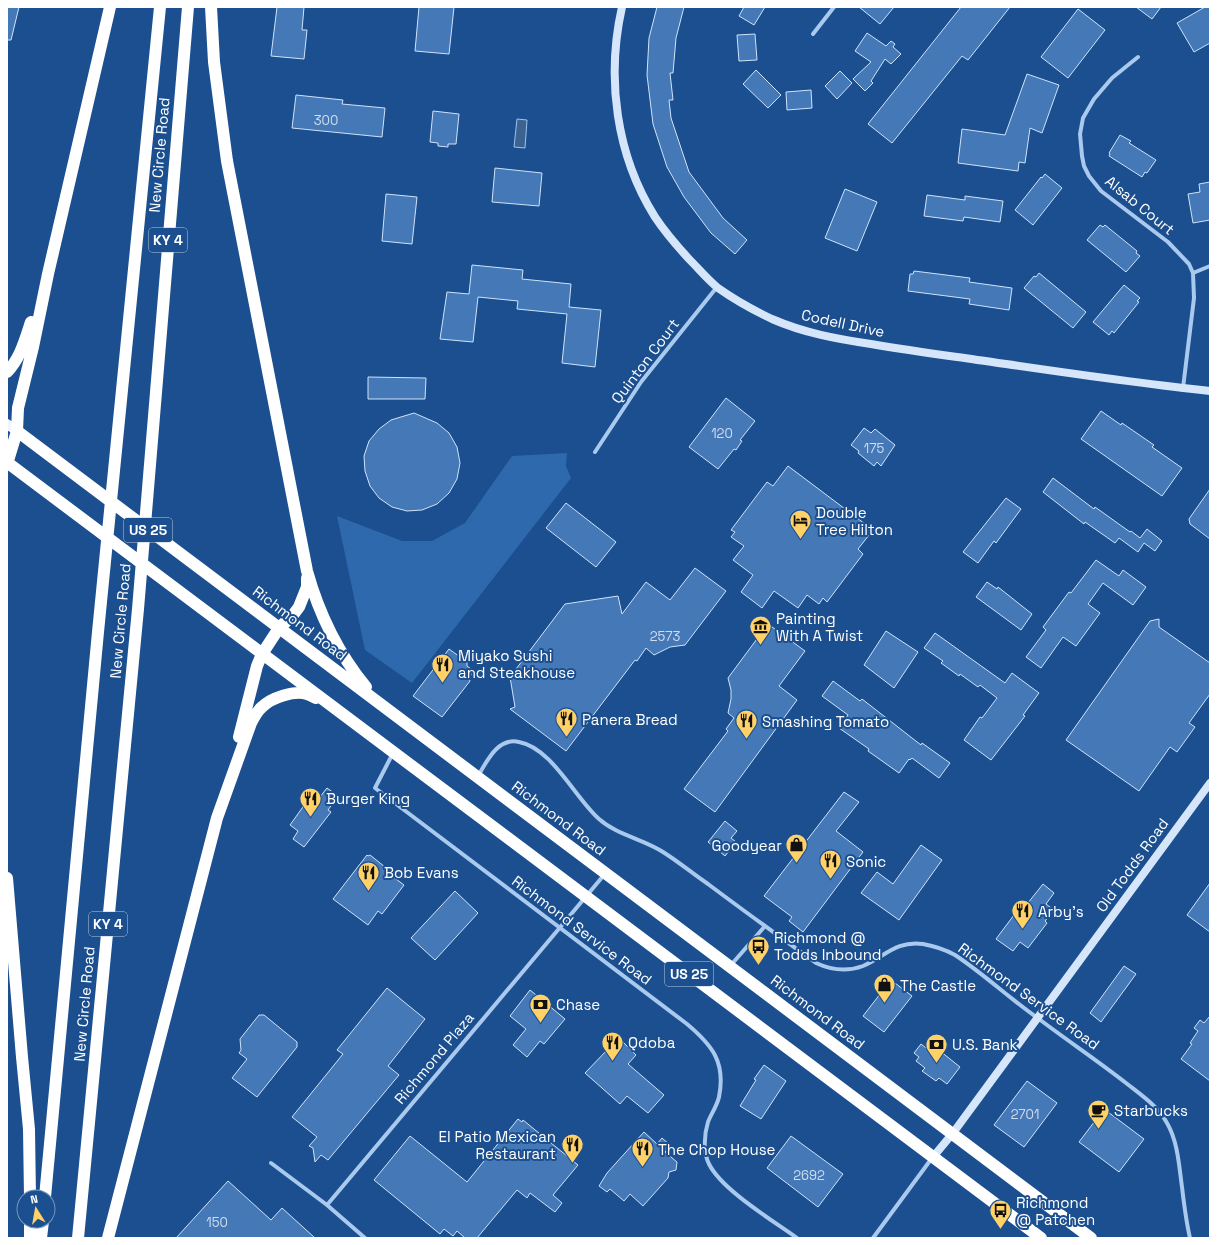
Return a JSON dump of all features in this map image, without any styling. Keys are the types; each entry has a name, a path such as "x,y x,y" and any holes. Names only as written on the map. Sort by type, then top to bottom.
{"highway":[{"path":"7,463 17,431 18,408 110,7"},
{"name":"New Circle Road","path":"46,1189 116,447 160,7"},
{"name":"New Circle Road","path":"78,1238 138,609 188,7"},
{"path":"211,7 214,62 227,161 307,571 320,611 339,650 357,676 378,702"},
{"path":"7,372 16,361 23,348 48,274"},
{"name":"Richmond Road","path":"17,431 1091,1238"},
{"name":"US 25","path":"7,463 1041,1238"},
{"path":"223,802 257,666 262,654 279,628 293,615 302,601 307,587 307,571"},
{"path":"108,1238 217,818 251,723 258,710 263,705 289,694 298,692 307,694 338,710"},
{"path":"7,878 29,1129 30,1189"}],"main road":[{"name":"Richmond Road","path":"7,424 17,431"}],"street":[{"name":"Codell Drive","path":"622,7 615,48 614,77 616,106 621,133 632,171 655,217 667,234 717,287 749,308 773,320 828,338 920,352 1210,391"},
{"path":"812,34 834,7"},
{"name":"Alsab Court","path":"1138,57 1112,78 1094,99 1083,118 1080,134 1084,166 1089,176 1101,191 1168,242 1189,264 1193,273"},
{"path":"1183,388 1194,298 1193,273 1210,266"},
{"name":"Quinton Court","path":"595,452 641,382 717,287"},
{"name":"Richmond Service Road","path":"477,778 497,748 502,744 513,741 525,743 540,752 556,767 583,802 606,824 663,852 816,963 835,970 861,966 904,945 922,944 935,946 953,954 1037,1018 1113,1073 1162,1114 1174,1137 1190,1238"},
{"name":"Richmond Service Road","path":"393,752 375,788 687,1024 711,1046 720,1073 719,1097 705,1133 705,1150 709,1163 716,1175 730,1189 797,1238"},
{"name":"Old Todds Road","path":"933,1157 1210,783"},
{"name":"Richmond Plaza","path":"327,1205 606,873"},
{"path":"730,966 765,926"},
{"path":"873,1238 933,1157"},
{"path":"271,1163 327,1205 365,1238"}],"shaded area":[{"path":"517,119 527,120 525,148 514,147"},
{"path":"567,453 566,466 571,478 412,683 365,650 337,516 402,541 432,541 465,523 512,456"}],"building":[{"path":"7,7 19,7 11,40 7,40"},
{"path":"277,7 304,7 302,30 307,30 304,59 271,56"},
{"path":"419,7 454,7 449,54 415,51"},
{"path":"657,7 684,7 676,38 673,73 670,73 673,100 669,100 671,118 689,172 723,218 747,240 735,254 711,233 684,197 667,167 653,124 647,75 649,38"},
{"path":"744,7 765,7 754,25 739,16"},
{"path":"859,7 894,7 880,24"},
{"path":"961,7 1010,7 968,60 962,56 892,143 868,124"},
{"path":"1136,7 1161,7 1152,19"},
{"path":"1205,7 1210,7 1210,43 1194,52 1177,23"},
{"path":"1078,9 1105,30 1068,78 1041,57"},
{"path":"867,33 886,46 891,41 895,44 893,47 901,54 891,64 885,59 871,81 873,83 865,91 853,79 871,62 855,51"},
{"path":"755,34 757,60 739,61 737,35"},
{"path":"756,70 781,95 768,108 743,84"},
{"path":"840,71 852,83 837,99 825,86"},
{"path":"1027,74 1059,85 1042,133 1030,128 1025,163 1019,162 1018,171 958,163 962,129 1005,135"},
{"path":"811,90 812,108 787,110 786,92"},
{"path":"296,95 343,100 342,104 385,108 382,137 292,128"},
{"path":"433,111 459,114 456,144 448,144 448,147 438,146 438,143 430,142"},
{"path":"1120,135 1131,141 1129,143 1156,160 1147,173 1145,172 1142,177 1109,156 1109,153"},
{"path":"495,168 542,173 539,206 492,202"},
{"path":"1045,174 1062,188 1033,225 1015,210"},
{"path":"1210,182 1210,220 1193,223 1188,194 1200,192 1199,184"},
{"path":"845,189 877,202 857,251 825,238"},
{"path":"386,194 417,197 412,244 382,241"},
{"path":"927,195 965,200 965,196 1003,201 1000,222 964,217 963,221 924,216"},
{"path":"1100,225 1103,227 1105,225 1137,251 1136,253 1140,256 1126,272 1087,240"},
{"path":"472,265 523,270 522,279 571,284 569,307 601,310 595,367 562,363 567,314 517,309 518,301 478,297 473,342 440,339 447,292 469,294"},
{"path":"914,271 970,278 969,282 1012,288 1009,310 969,304 970,299 908,291 910,274 913,274"},
{"path":"1039,273 1086,312 1073,328 1024,288 1034,276 1036,277"},
{"path":"1124,285 1140,298 1137,301 1139,302 1114,333 1112,331 1109,335 1093,322"},
{"path":"368,377 426,378 425,399 368,399"},
{"path":"726,398 755,421 740,440 742,441 736,450 734,449 718,469 689,447"},
{"path":"1101,411 1121,425 1122,423 1154,445 1152,447 1182,468 1162,496 1081,439"},
{"path":"414,413 437,423 449,433 457,447 460,463 457,479 449,493 437,504 422,510 407,511 392,507 379,498 370,486 365,471 364,456 369,441 379,429 391,420"},
{"path":"864,428 871,433 875,429 895,445 881,466 877,462 874,466 851,445"},
{"name":"Double Tree Hilton","path":"788,466 873,530 858,549 863,554 827,602 823,598 819,604 807,595 798,608 774,591 762,608 741,592 753,575 733,560 744,546 731,537 735,532 731,530 767,482 773,486"},
{"path":"1053,478 1094,509 1095,507 1140,538 1147,529 1162,541 1155,551 1144,543 1138,552 1119,538 1115,543 1085,522 1084,524 1043,492"},
{"path":"1210,489 1210,539 1190,524 1189,519"},
{"path":"1006,498 1021,509 996,543 994,541 978,563 963,552"},
{"path":"566,503 616,542 596,567 546,528"},
{"path":"1096,560 1119,576 1123,570 1146,587 1133,605 1103,583 1088,604 1100,613 1076,646 1063,637 1041,668 1026,657 1046,630 1043,627 1069,592 1071,593"},
{"path":"695,568 726,591 685,645 670,647 654,655 646,648 637,661 635,660 566,751 510,709 515,707 510,677 565,604 618,596 622,614 646,582 670,600"},
{"path":"987,582 997,589 998,587 1032,614 1021,630 976,597"},
{"path":"1159,619 1159,627 1210,663 1210,694 1189,723 1195,727 1177,752 1170,747 1139,791 1066,740 1150,621"},
{"path":"768,624 805,651 779,686 797,700 715,812 684,789 728,731 726,729 734,718 728,713 731,690 728,678"},
{"path":"886,631 918,652 894,688 864,665"},
{"path":"935,633 1005,683 1012,673 1039,693 1023,715 1025,716 991,760 964,740 980,717 982,718 997,698 980,685 978,687 960,674 959,676 941,663 943,661 924,648"},
{"path":"449,649 467,662 467,666 471,669 472,674 469,678 470,681 442,717 413,696"},
{"path":"833,681 860,701 862,699 921,745 922,743 950,763 939,778 912,758 910,760 909,759 899,773 839,728 848,715 822,696"},
{"name":"Burger King","path":"327,788 338,796 328,810 331,812 304,847 293,839 298,831 290,825 305,804 311,808"},
{"path":"844,792 859,802 836,831 863,852 803,932 789,921 792,917 764,896"},
{"path":"725,821 737,831 731,838 736,842 725,856 708,842"},
{"path":"921,845 942,860 899,920 861,893 877,872 893,884"},
{"name":"Bob Evans","path":"367,855 370,855 390,871 388,873 404,885 382,914 378,911 368,925 333,899"},
{"path":"1210,883 1210,932 1187,915"},
{"name":"Arby's","path":"1043,884 1054,893 1046,904 1054,910 1045,921 1047,923 1028,948 1020,942 1013,951 996,939 1017,911 1020,913"},
{"path":"455,891 478,913 435,960 411,938"},
{"path":"1124,966 1136,974 1101,1022 1090,1013"},
{"path":"891,980 912,996 884,1032 863,1016"},
{"path":"387,988 425,1019 388,1066 399,1075 328,1160 321,1155 315,1162 313,1148 309,1146 317,1137 292,1117 343,1054 337,1050"},
{"name":"Chase","path":"530,990 565,1019 544,1044 540,1041 527,1057 513,1045 526,1029 510,1016"},
{"path":"259,1015 264,1015 297,1042 297,1047 257,1097 232,1078 247,1059 239,1053 241,1050 240,1039"},
{"path":"1210,1016 1210,1081 1181,1059 1192,1044 1190,1043 1198,1031 1194,1028 1200,1020 1204,1023"},
{"path":"615,1037 622,1041 636,1055 628,1064 664,1095 648,1113 627,1096 620,1104 585,1073 609,1048 612,1038"},
{"path":"930,1043 960,1067 947,1084 939,1078 936,1081 922,1071 925,1068 916,1061 919,1057 914,1053 921,1044 926,1048"},
{"path":"764,1065 786,1081 761,1119 740,1106 756,1080 754,1079"},
{"path":"1027,1081 1057,1103 1024,1147 994,1125"},
{"path":"1104,1109 1144,1139 1119,1172 1079,1142"},
{"path":"518,1119 522,1122 523,1120 578,1165 553,1195 562,1203 555,1212 530,1193 527,1198 517,1190 477,1238 465,1238 457,1231 453,1236 444,1229 440,1234 374,1180 410,1136 467,1182"},
{"name":"The Chop House","path":"644,1132 657,1144 662,1138 671,1146 665,1152 677,1162 676,1170 669,1172 668,1178 643,1206 630,1194 624,1201 610,1189 607,1192 599,1186 607,1173"},
{"path":"791,1136 843,1174 818,1207 767,1168"},
{"path":"228,1181 271,1220 282,1208 315,1238 176,1238"}],"place":[{"name":"Double Tree Hilton","path":"801,540"},
{"name":"Painting With A Twist","path":"761,646"},
{"name":"Miyako Sushi and Steakhouse","path":"442,684"},
{"name":"Panera Bread","path":"567,738"},
{"name":"Smashing Tomato","path":"747,740"},
{"name":"Burger King","path":"310,818"},
{"name":"Goodyear","path":"797,864"},
{"name":"Sonic","path":"830,880"},
{"name":"Bob Evans","path":"369,892"},
{"name":"Arby's","path":"1022,930"},
{"name":"Richmond @ Todds Inbound","path":"759,966"},
{"name":"The Castle","path":"885,1004"},
{"name":"Chase","path":"540,1024"},
{"name":"Qdoba","path":"613,1062"},
{"name":"U.S. Bank","path":"936,1064"},
{"name":"Starbucks","path":"1098,1130"},
{"name":"El Patio Mexican Restaurant","path":"572,1164"},
{"name":"The Chop House","path":"643,1168"},
{"name":"Richmond @ Patchen","path":"1000,1230"}]}
